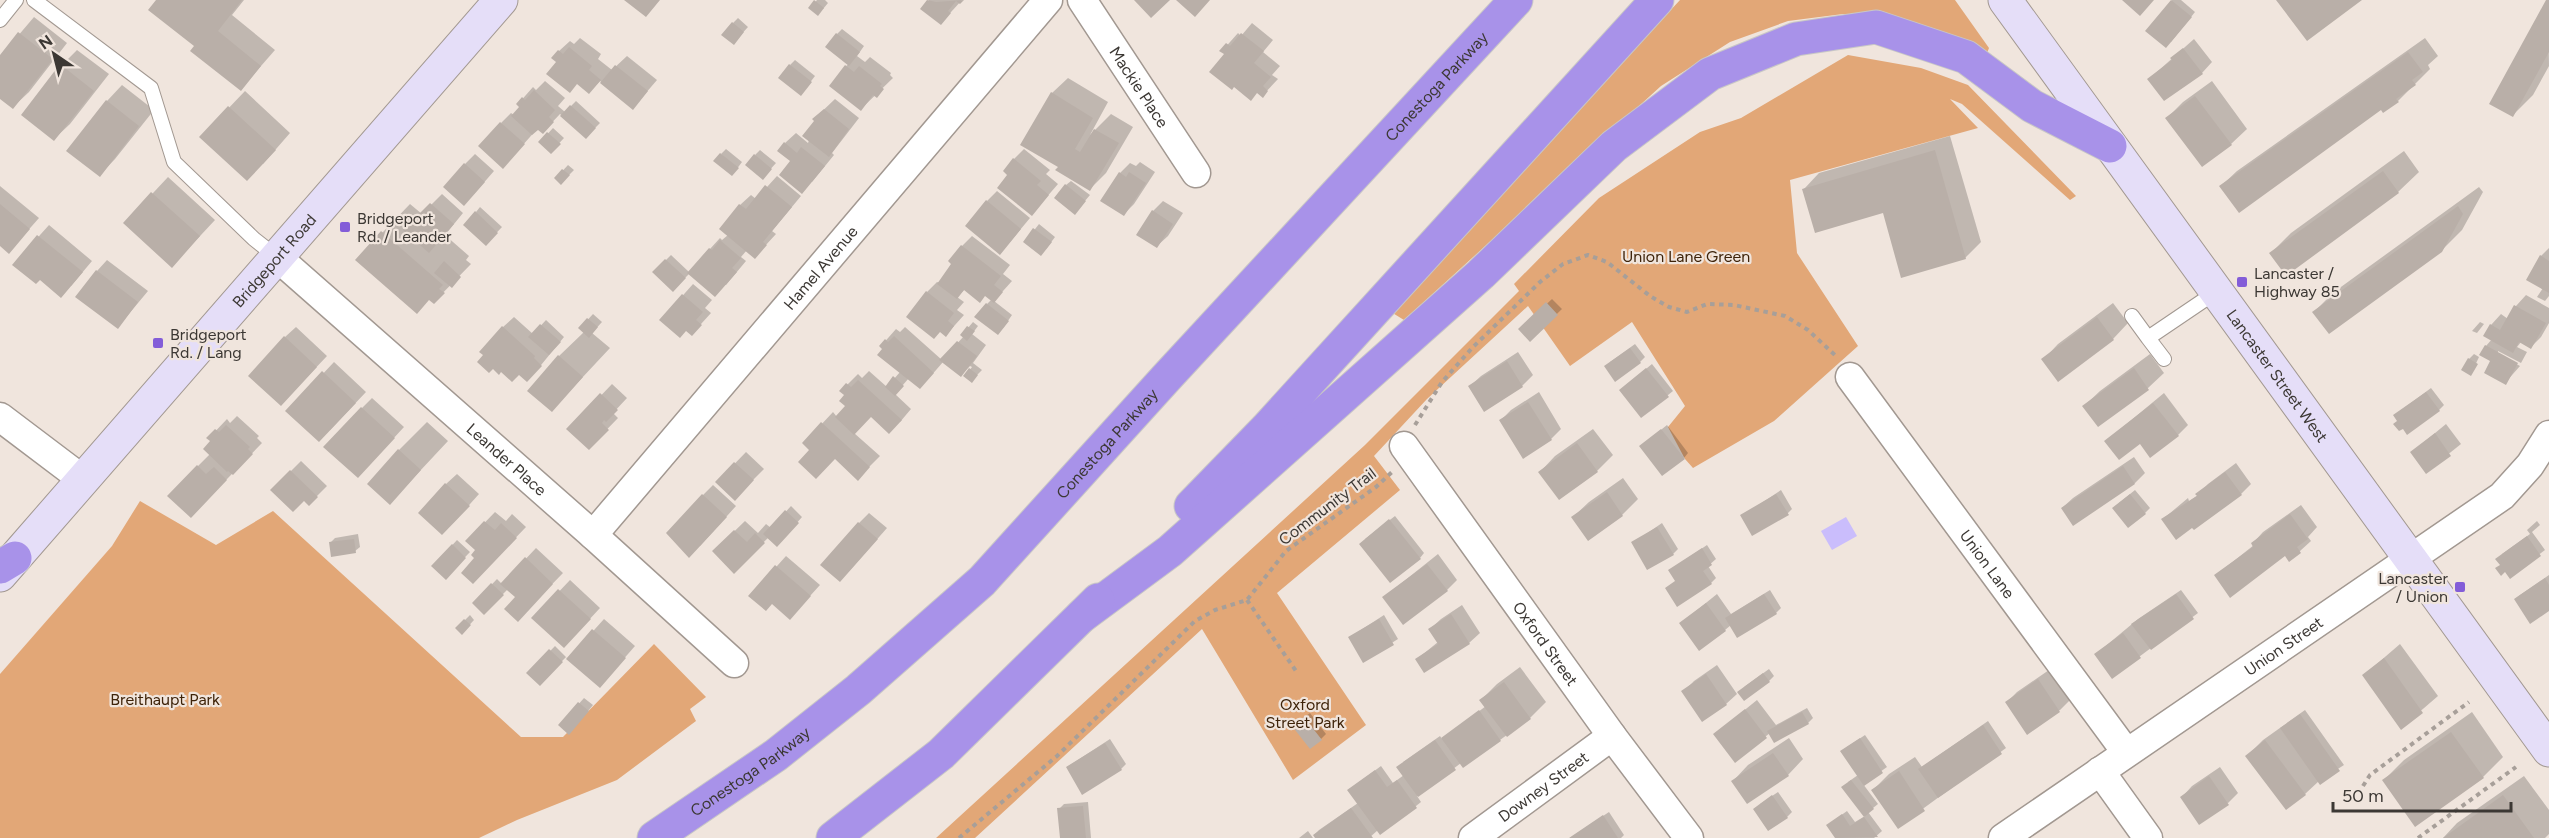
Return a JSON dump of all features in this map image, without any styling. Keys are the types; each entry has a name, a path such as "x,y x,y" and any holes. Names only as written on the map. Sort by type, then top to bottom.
{"highway":[{"name":"Conestoga Parkway","path":"654,838 776,755 840,705 982,581 1166,378 1516,0"},
{"path":"833,838 941,754 1082,616 1266,429 1657,0"},
{"path":"1082,616 1170,551 1481,274 1614,146 1710,74 1796,39 1876,27 1966,57 2032,106 2110,146"}],"main road":[{"name":"Bridgeport Road","path":"5,567 501,0"},
{"name":"Lancaster Street West","path":"2005,0 2549,750"}],"street":[{"name":"Hamel Avenue","path":"593,535 1048,0"},
{"name":"Mackie Place","path":"1082,0 1196,172"},
{"name":"Leander Place","path":"277,257 593,535 734,663"},
{"name":"Union Lane","path":"1850,377 2126,752"},
{"path":"0,417 82,479"},
{"name":"Union Street","path":"2003,838 2502,496 2530,465 2549,435"},
{"name":"Oxford Street","path":"1404,446 1612,736 1689,838"},
{"name":"Downey Street","path":"1473,838 1612,736"},
{"path":"2100,771 2148,838"}],"lane":[{"path":"0,20 15,0"},
{"path":"34,0 151,88 174,162 254,239 277,257"},
{"path":"2148,338 2216,292"},
{"path":"2132,316 2164,359"}],"path":[{"name":"Community Trail","path":"1247,600 1286,551 1376,487 1393,471 1420,414 1442,382 1472,348 1563,264 1588,255 1607,262 1650,296 1669,307 1687,312 1707,304 1734,305 1785,316 1808,330 1845,362 1850,377"},
{"path":"959,838 1057,756 1195,621 1215,610 1247,600 1296,671"},
{"path":"2363,786 2370,775 2469,702"},
{"path":"2418,838 2516,767"}],"green space":[{"path":"1680,0 1955,0 1989,48 1985,58 1898,19 1843,14 1788,21 1730,42 1661,86 1404,320 1391,312"},
{"path":"1848,55 1921,68 1968,85 2076,196 2070,200 1962,104 1950,99 1978,128 1790,180 1797,253 1858,346 1774,421 1693,468 1685,459 1668,427 1685,406 1632,322 1570,366 1528,306 1427,399 1374,456 1400,490 1277,593 1366,725 1293,780 1202,629 975,838 936,838 1365,445 1519,291 1514,284 1599,198 1700,132 1741,118"},
{"name":"Breithaupt Park","path":"140,501 216,545 273,511 521,737 563,737 654,644 706,697 690,709 696,721 617,780 517,820 479,838 0,838 0,674 112,546"}],"shaded area":[{"path":"1846,517 1857,536 1832,550 1821,531"}],"building":[{"path":"156,0 242,0 218,31 261,66 241,91 190,51 194,46 148,10"},
{"path":"624,0 660,0 646,17"},
{"path":"814,0 824,8 818,16 808,8"},
{"path":"927,0 936,2 964,0 960,4 956,1 948,11 951,13 941,25 920,9"},
{"path":"1134,0 1170,0 1151,18"},
{"path":"1176,0 1210,0 1195,17"},
{"path":"2122,0 2154,0 2140,16"},
{"path":"2171,0 2192,17 2166,48 2145,31"},
{"path":"2276,0 2362,0 2307,41"},
{"path":"2546,0 2549,0 2549,52 2513,117 2489,104"},
{"path":"732,22 744,32 734,45 721,35"},
{"path":"18,32 53,59 13,109 0,99 0,55"},
{"path":"836,33 860,52 849,66 825,47"},
{"path":"1241,33 1264,51 1254,63 1271,77 1263,86 1268,91 1263,98 1257,93 1251,101 1234,87 1232,90 1209,72 1224,54 1219,51 1226,43 1230,46"},
{"path":"569,47 592,66 589,70 601,80 589,94 577,84 570,93 546,74 556,62 551,58 558,50 563,54"},
{"path":"2183,48 2203,74 2164,101 2147,79 2172,60 2170,58"},
{"path":"2408,52 2423,72 2412,80 2416,85 2396,99 2399,102 2383,113 2381,110 2239,213 2219,186"},
{"path":"60,64 94,91 54,141 21,115"},
{"path":"789,64 812,82 801,96 778,78"},
{"path":"615,65 648,91 633,110 600,83"},
{"path":"845,65 854,72 859,66 882,84 880,86 884,89 877,98 873,95 861,111 829,86"},
{"path":"534,90 555,110 549,117 554,122 543,134 538,130 532,135 511,116 519,107 516,104 522,97 525,100"},
{"path":"1051,92 1093,118 1075,149 1080,152 1094,129 1119,143 1090,191 1055,170 1058,167 1020,145"},
{"path":"2195,96 2232,145 2202,167 2165,118"},
{"path":"106,100 139,126 100,177 66,151"},
{"path":"570,105 596,128 586,139 560,116"},
{"path":"228,106 276,150 247,181 199,137"},
{"path":"824,109 849,129 829,157 802,136 814,121 812,119"},
{"path":"500,122 525,144 503,169 478,146"},
{"path":"547,132 561,144 551,154 538,142"},
{"path":"784,142 797,153 801,147 825,166 802,194 779,175 790,161 777,151"},
{"path":"1935,150 1966,259 1901,278 1883,213 1815,233 1802,189"},
{"path":"720,153 739,168 732,176 713,161"},
{"path":"754,154 772,169 763,180 745,165"},
{"path":"1013,158 1041,181 1037,185 1049,195 1032,216 997,188 1007,175 1003,171"},
{"path":"464,163 485,182 464,206 443,187"},
{"path":"562,169 570,175 561,185 554,178"},
{"path":"2383,171 2399,193 2286,276 2269,253"},
{"path":"1119,172 1126,177 1129,172 1146,183 1124,216 1100,201"},
{"path":"1065,184 1086,201 1075,215 1054,198"},
{"path":"765,185 792,207 763,242 767,245 755,259 719,229 739,204 746,209"},
{"path":"151,192 200,236 172,268 123,223"},
{"path":"986,200 1021,229 1000,255 965,226"},
{"path":"430,203 454,224 429,253 403,230"},
{"path":"0,204 30,229 9,254 0,246"},
{"path":"2458,206 2463,214 2442,252 2329,334 2312,312"},
{"path":"1152,210 1173,224 1157,248 1136,235"},
{"path":"475,211 498,233 486,246 463,225"},
{"path":"1033,228 1052,242 1041,256 1023,242"},
{"path":"381,231 443,285 439,289 445,293 434,304 429,300 417,314 355,260"},
{"path":"37,235 83,272 61,298 40,280 36,284 12,265"},
{"path":"720,240 741,258 732,268 737,272 715,297 687,273 709,248 712,250"},
{"path":"961,245 1001,276 994,285 1003,292 994,303 985,296 980,303 964,290 957,299 937,284 951,264 948,261"},
{"path":"2540,255 2549,261 2549,293 2526,280"},
{"path":"665,259 686,278 673,292 652,272"},
{"path":"444,261 461,277 452,288 434,273"},
{"path":"96,270 138,302 118,329 75,297"},
{"path":"926,291 954,313 948,321 954,326 946,337 940,332 934,339 906,317"},
{"path":"682,294 703,312 696,320 702,325 692,336 686,331 680,338 659,320"},
{"path":"1546,302 1558,315 1530,342 1518,329"},
{"path":"986,303 1009,321 998,335 974,317"},
{"path":"2514,305 2546,323 2531,349 2519,342 2513,353 2483,336 2490,324 2500,330"},
{"path":"2097,317 2114,340 2058,382 2041,359"},
{"path":"587,318 598,327 589,338 578,328"},
{"path":"540,324 561,342 549,355 528,337"},
{"path":"502,326 535,356 534,358 542,366 527,382 519,375 512,382 501,372 499,375 493,369 489,373 477,362 483,355 479,352"},
{"path":"967,326 975,331 967,341 960,335"},
{"path":"284,336 317,367 281,406 248,376"},
{"path":"894,336 934,373 920,389 877,355 882,349 879,346 885,339 888,342"},
{"path":"957,341 977,356 961,377 939,360"},
{"path":"2485,345 2518,363 2506,385 2484,373 2490,361 2479,355"},
{"path":"1630,348 1641,363 1615,382 1604,366"},
{"path":"558,355 583,377 552,412 527,391"},
{"path":"2468,358 2478,364 2471,376 2461,370"},
{"path":"1507,361 1523,387 1484,412 1468,386"},
{"path":"969,368 978,375 972,383 963,376"},
{"path":"1646,368 1669,397 1641,418 1619,390"},
{"path":"2134,368 2149,390 2098,427 2082,406"},
{"path":"322,371 356,403 319,442 285,411"},
{"path":"893,376 904,386 895,396 885,387"},
{"path":"858,380 902,420 889,434 871,417 854,435 835,417 845,406 839,401 844,395 839,391 846,383 851,387"},
{"path":"2426,392 2440,411 2407,435 2403,429 2399,431 2393,424 2397,421 2393,415"},
{"path":"600,393 618,410 606,422 604,420 602,423 609,430 589,450 566,429"},
{"path":"1528,402 1552,440 1523,459 1499,420"},
{"path":"2153,403 2179,436 2150,458 2140,444 2119,460 2104,441"},
{"path":"361,407 395,438 358,478 323,447"},
{"path":"821,422 870,467 858,481 835,459 816,479 798,462 809,450 802,443"},
{"path":"226,425 250,447 248,449 253,454 233,475 203,449 210,441 206,438 215,429 219,432"},
{"path":"1661,429 1685,459 1662,476 1639,446"},
{"path":"2435,433 2451,456 2426,474 2410,452"},
{"path":"1577,443 1598,472 1559,500 1538,472"},
{"path":"398,449 421,470 390,505 367,484"},
{"path":"734,462 754,480 735,501 715,482"},
{"path":"197,465 206,474 214,467 227,480 191,518 167,496"},
{"path":"2123,466 2135,484 2073,526 2061,508"},
{"path":"290,470 318,497 309,506 304,501 293,512 270,490"},
{"path":"2225,472 2242,495 2194,530 2192,528 2176,540 2161,519 2197,496 2195,494"},
{"path":"445,483 470,506 442,535 418,513"},
{"path":"1607,492 1623,516 1588,541 1571,517"},
{"path":"702,494 727,517 689,558 666,533"},
{"path":"1776,494 1789,515 1752,536 1740,515"},
{"path":"2130,494 2146,514 2128,528 2112,508"},
{"path":"785,510 799,523 777,547 763,534"},
{"path":"2290,514 2308,539 2297,547 2301,553 2289,562 2285,556 2230,598 2214,575 2253,547 2251,543"},
{"path":"1389,519 1421,559 1390,583 1359,544"},
{"path":"484,521 495,530 501,523 517,538 473,584 461,573 474,558 471,555 475,550 465,541"},
{"path":"858,522 878,539 840,582 820,565"},
{"path":"1657,527 1674,555 1647,570 1631,542"},
{"path":"734,530 747,542 755,533 765,543 734,574 712,551"},
{"path":"2527,536 2541,556 2510,579 2505,572 2501,576 2495,568 2500,565 2495,559"},
{"path":"354,539 356,553 331,557 329,542"},
{"path":"452,544 466,558 446,580 431,566"},
{"path":"1702,548 1712,565 1703,571 1712,584 1677,607 1665,588 1675,581 1668,570"},
{"path":"525,557 553,584 518,622 504,609 515,597 500,584"},
{"path":"1427,564 1448,591 1403,625 1382,597"},
{"path":"775,565 811,596 790,620 772,604 766,611 748,596"},
{"path":"2545,578 2549,585 2549,611 2530,624 2514,599"},
{"path":"491,583 504,595 484,615 472,603"},
{"path":"558,589 591,619 564,648 531,618"},
{"path":"1764,594 1777,614 1737,638 1725,618"},
{"path":"2176,594 2194,619 2151,650 2131,624"},
{"path":"1706,603 1726,631 1699,651 1679,623"},
{"path":"1451,614 1470,644 1424,673 1415,659 1438,644 1428,629"},
{"path":"464,619 471,625 462,635 455,628"},
{"path":"1379,619 1394,645 1363,663 1348,637"},
{"path":"592,629 626,658 600,688 566,659"},
{"path":"2123,633 2141,658 2112,679 2094,654"},
{"path":"549,649 563,662 540,686 526,673"},
{"path":"2384,658 2423,713 2401,730 2362,675"},
{"path":"1763,673 1770,682 1744,701 1737,692"},
{"path":"1706,674 1727,705 1702,722 1681,691"},
{"path":"2038,679 2060,712 2027,735 2005,702"},
{"path":"1504,682 1531,719 1507,737 1479,700"},
{"path":"578,702 589,711 569,735 558,725"},
{"path":"1745,709 1767,738 1735,763 1713,734"},
{"path":"1479,710 1501,741 1463,768 1441,738"},
{"path":"1802,712 1809,724 1774,743 1767,731"},
{"path":"2300,714 2340,771 2320,785 2280,728"},
{"path":"1304,717 1322,740 1310,749 1292,726"},
{"path":"1983,725 2002,754 1938,798 1918,769"},
{"path":"2451,732 2484,778 2415,827 2382,780"},
{"path":"1860,738 1883,773 1864,786 1840,751"},
{"path":"1435,740 1456,770 1418,797 1396,767"},
{"path":"2265,740 2306,795 2286,810 2245,756"},
{"path":"1105,743 1122,770 1082,795 1066,767"},
{"path":"1773,753 1789,776 1747,804 1731,781"},
{"path":"1375,770 1387,787 1397,780 1417,808 1380,835 1347,790"},
{"path":"1899,771 1925,811 1898,829 1871,790"},
{"path":"2209,776 2229,805 2199,825 2180,797"},
{"path":"1851,780 1874,809 1864,817 1841,787"},
{"path":"1772,795 1788,818 1768,831 1753,809"},
{"path":"2503,795 2534,838 2443,838"},
{"path":"1083,806 1086,838 1060,838 1057,808"},
{"path":"1351,808 1373,838 1315,838 1313,835"},
{"path":"1842,814 1850,826 1864,817 1878,837 1835,838 1826,825"},
{"path":"1603,815 1618,838 1569,838"}],"place":[{"name":"Bridgeport Rd. / Leander","path":"345,227"},
{"name":"Lancaster / Highway 85","path":"2242,282"},
{"name":"Bridgeport Rd. / Lang","path":"158,343"},
{"name":"Lancaster / Union","path":"2460,587"}],"park label":[{"name":"Union Lane Green","path":"1686,256"},
{"name":"Oxford Street Park","path":"1305,713"}]}
